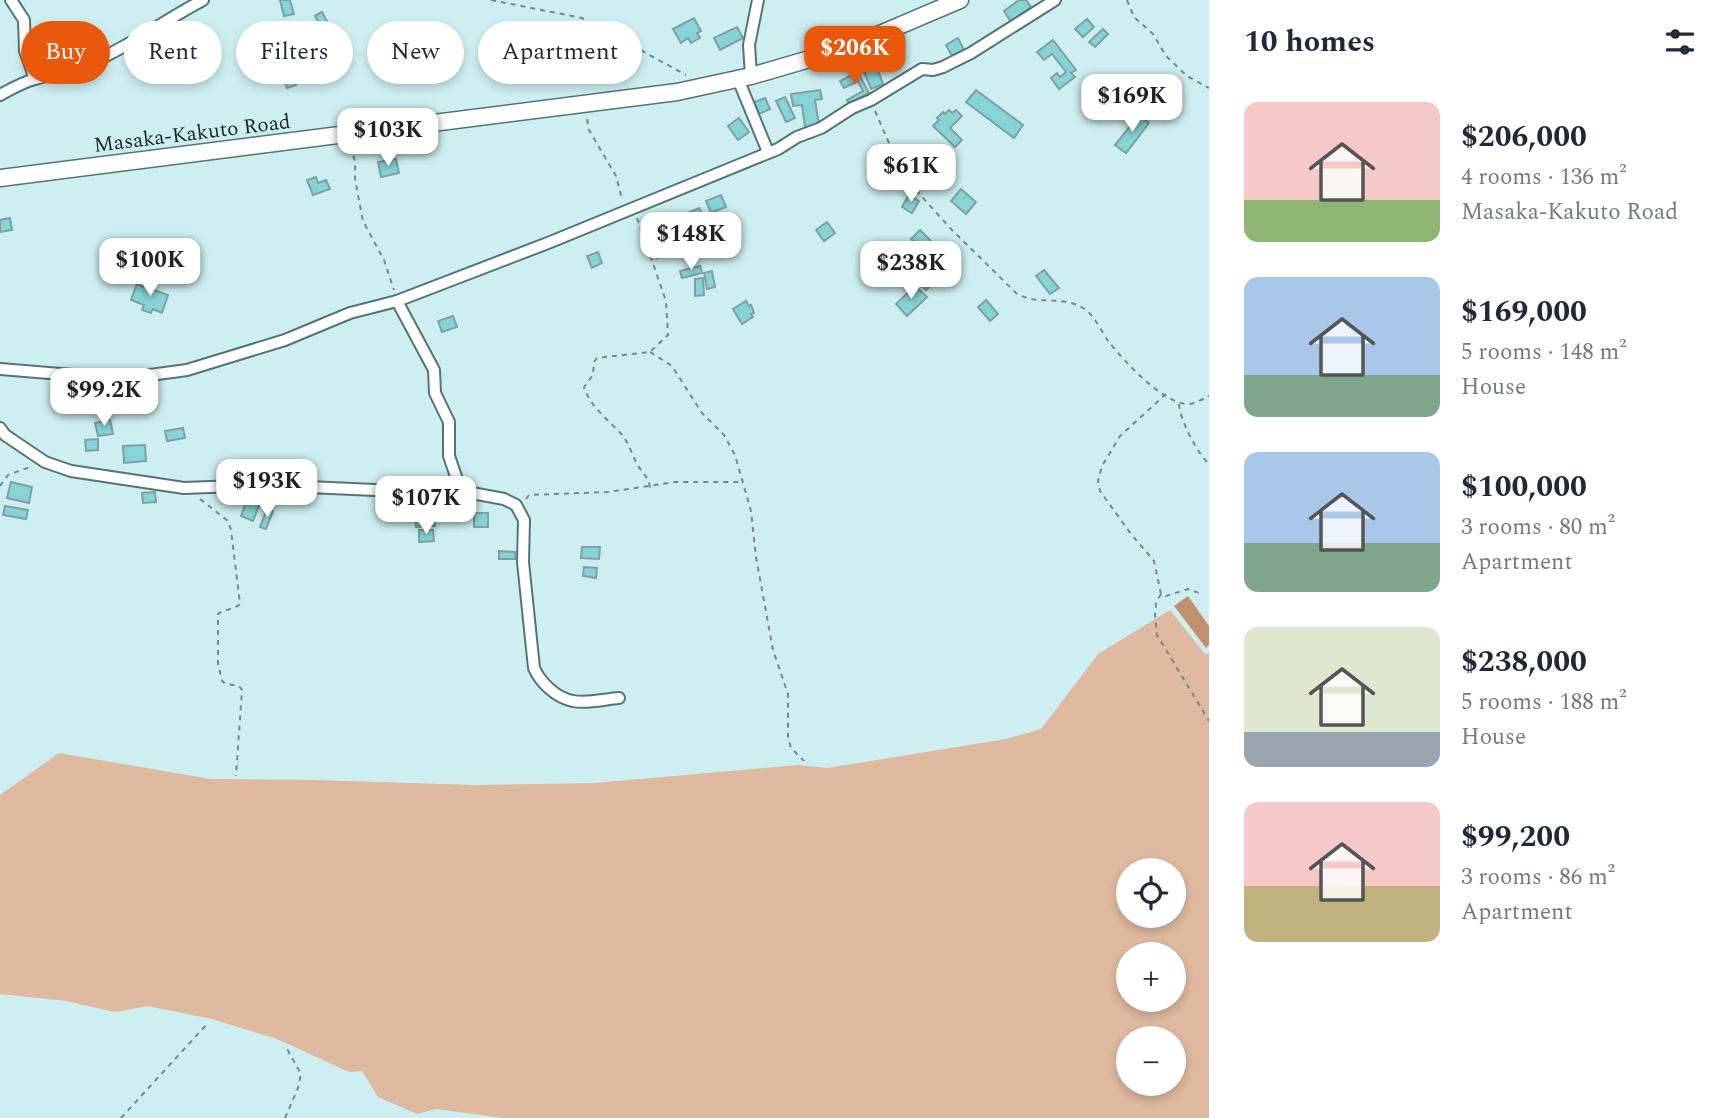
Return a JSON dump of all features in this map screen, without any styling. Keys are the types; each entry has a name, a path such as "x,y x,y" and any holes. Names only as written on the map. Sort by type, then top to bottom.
{"highway":[{"name":"Masaka-Kakuto Road","path":"0,178 348,135 705,86 847,48 960,0"}],"street":[{"path":"11,0 24,21"},
{"path":"110,53 203,0"},
{"path":"758,0 745,77 768,152"},
{"path":"0,369 73,375 170,373 285,340 350,313 397,301 629,209 821,128 922,69 943,67 971,53 1055,0"},
{"path":"0,94 23,84"},
{"path":"397,301 430,361 438,402 449,422 449,456 461,491"},
{"path":"0,428 5,435 45,462 71,471 184,488 264,485 441,493 461,491 504,499 516,505 524,520 523,562 534,668 539,679 573,701 619,698"}],"path":[{"path":"491,0 582,18 705,86"},
{"path":"1127,0 1134,17 1153,34 1166,56 1187,76 1209,88"},
{"path":"870,100 904,177 996,274 1023,298 1067,302 1085,309 1122,359 1179,402 1190,404 1209,396"},
{"path":"583,104 589,131 616,176 666,301 669,317 668,335 650,352 597,358 593,374 584,387 606,419 624,437 638,466 649,480 650,488"},
{"path":"348,135 355,162 355,179 363,221 384,260 397,301"},
{"path":"650,352 672,366 702,413 724,435 735,455 751,511 756,557 773,650 788,694 790,748 804,761"},
{"path":"1166,394 1120,436 1102,466 1098,481 1100,491 1154,561 1161,594 1156,603 1157,635 1209,721"},
{"path":"1179,402 1179,412 1188,428 1192,444 1209,464"},
{"path":"0,486 8,475 45,462"},
{"path":"519,510 529,495 608,492 650,488 675,482 743,482"},
{"path":"184,488 228,521 231,530 240,604 218,614 218,654 222,681 239,686 242,690 236,776"},
{"path":"1161,594 1166,596 1188,589 1199,593"},
{"path":"121,1118 208,1023"},
{"path":"285,1118 301,1074 286,1047"}],"shaded area":[{"path":"1188,596 1209,626 1209,645 1206,648 1174,606"},
{"path":"1170,610 1206,655 1209,652 1209,1118 503,1118 436,1109 417,1114 378,1097 362,1071 349,1072 277,1039 212,1019 148,1006 115,1012 66,1001 0,994 0,795 59,753 210,779 477,785 595,783 798,765 828,768 1006,739 1041,729 1098,654"}],"building":[{"path":"280,0 290,0 294,14 284,16"},
{"path":"1019,0 1026,0 1031,7 1011,22 1004,11"},
{"path":"322,12 327,21 318,21 315,16"},
{"path":"694,18 701,31 697,33 700,38 691,43 688,38 681,43 673,29"},
{"path":"1087,19 1094,27 1083,37 1075,29"},
{"path":"737,27 743,38 720,50 714,38"},
{"path":"1103,29 1108,34 1095,47 1089,42"},
{"path":"958,38 964,50 952,56 946,45"},
{"path":"1053,40 1076,70 1071,73 1075,77 1059,89 1051,78 1057,73 1060,77 1066,72 1052,54 1044,60 1037,52"},
{"path":"877,67 883,84 871,89 864,72"},
{"path":"858,72 869,93 849,104 847,100 863,91 858,81 844,88 840,81"},
{"path":"820,90 822,99 815,100 819,125 805,127 802,105 793,106 791,94"},
{"path":"976,90 1023,125 1014,138 966,102"},
{"path":"785,97 795,118 786,122 776,101"},
{"path":"765,98 770,109 759,114 754,102"},
{"path":"949,110 952,113 956,110 962,116 950,128 962,140 955,147 933,126 943,112 945,114"},
{"path":"1139,115 1149,123 1126,153 1115,145"},
{"path":"739,118 749,132 738,140 728,126"},
{"path":"396,159 399,173 381,177 378,162"},
{"path":"316,177 318,183 326,180 330,189 313,195 307,180"},
{"path":"961,189 976,202 966,214 951,201"},
{"path":"721,195 726,207 711,213 706,201"},
{"path":"909,195 919,201 912,213 902,207"},
{"path":"699,208 707,223 691,230 683,215"},
{"path":"10,218 12,230 0,232 0,220"},
{"path":"681,218 685,230 669,236 665,223"},
{"path":"827,222 835,233 824,241 816,230"},
{"path":"920,230 932,242 922,251 911,239"},
{"path":"668,244 670,254 657,258 654,247"},
{"path":"598,252 602,263 592,268 587,256"},
{"path":"924,256 940,277 926,290 908,271"},
{"path":"700,266 702,273 682,278 680,271"},
{"path":"1044,270 1059,288 1050,294 1036,276"},
{"path":"712,271 715,287 707,289 704,273"},
{"path":"703,278 704,295 695,296 695,279"},
{"path":"145,283 168,295 162,313 153,309 151,313 142,310 144,305 131,300 137,284 143,287"},
{"path":"915,286 927,297 907,316 896,304"},
{"path":"986,300 998,314 990,321 978,307"},
{"path":"746,301 754,313 751,314 753,317 742,324 733,309"},
{"path":"453,316 457,327 442,332 438,321"},
{"path":"110,420 113,434 98,436 95,423"},
{"path":"183,428 185,438 167,441 165,431"},
{"path":"98,439 98,450 86,451 85,440"},
{"path":"145,445 146,461 124,463 123,446"},
{"path":"11,482 32,487 29,503 7,498"},
{"path":"155,492 156,502 143,503 142,493"},
{"path":"247,500 259,505 253,521 241,516"},
{"path":"5,506 28,510 26,519 3,515"},
{"path":"267,509 273,511 266,529 260,527"},
{"path":"434,513 435,526 416,527 415,515"},
{"path":"474,513 488,513 488,527 474,527"},
{"path":"419,530 433,530 434,541 419,542"},
{"path":"582,547 600,547 599,559 581,558"},
{"path":"499,551 515,552 515,559 499,559"},
{"path":"584,567 597,568 596,578 583,576"}]}
